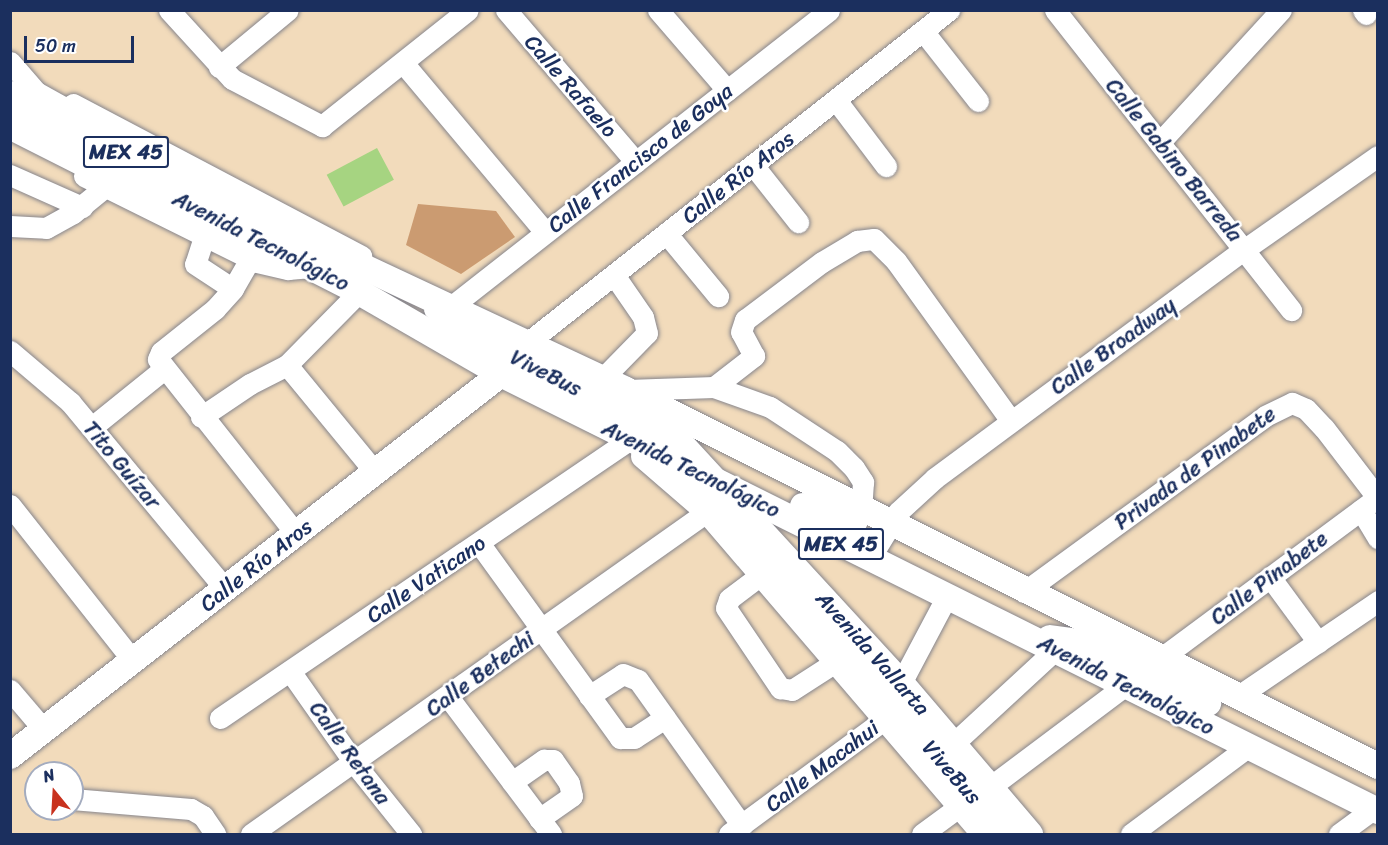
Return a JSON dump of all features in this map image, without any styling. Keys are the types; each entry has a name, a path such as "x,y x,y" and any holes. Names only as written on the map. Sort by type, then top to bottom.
{"main road":[{"name":"Avenida Tecnológico","path":"10,94 222,222 382,274 452,306 632,393 1024,592 1377,766"},
{"name":"Avenida Tecnológico","path":"10,114 359,292 501,374 1376,808"},
{"name":"Calle Río Aros","path":"10,756 501,374"},
{"name":"Avenida Vallarta","path":"632,393 727,486 901,682 1030,834"},
{"name":"Avenida Vallarta","path":"631,439 645,456 708,511 985,834"},
{"path":"727,486 766,488 846,526 854,524 861,510"},
{"path":"1047,646 1052,638 1078,642 1138,667 1160,659"},
{"path":"1126,685 1139,678 1156,678 1216,706 1228,706 1237,697"}],"street":[{"path":"169,10 219,68 247,89 322,126 404,64 468,10"},
{"path":"219,68 288,10"},
{"name":"Calle Rafaelo","path":"506,10 636,162"},
{"path":"658,10 727,90"},
{"name":"Calle Río Aros","path":"527,343 949,10"},
{"name":"Calle Gabino Barreda","path":"1055,10 1291,310"},
{"path":"1160,142 1233,58 1281,10"},
{"name":"Calle Francisco de Goya","path":"452,306 727,90 818,14"},
{"path":"923,31 978,100"},
{"path":"10,51 62,98 330,236 382,274"},
{"name":"ViveBus","path":"10,62 36,92 382,274 477,339 642,421 687,467 1006,834"},
{"path":"404,64 544,232"},
{"path":"836,100 886,166"},
{"path":"10,129 169,209 307,267"},
{"path":"10,140 105,187 222,222 250,259 277,268 307,267"},
{"name":"Calle Broadway","path":"870,558 889,524 935,478 1245,249 1377,156"},
{"path":"753,165 798,222"},
{"path":"10,175 82,207"},
{"path":"10,226 46,228 82,207 105,187"},
{"path":"222,222 195,264 233,289"},
{"path":"666,233 718,296"},
{"path":"714,387 754,356 741,332 745,320 840,251 857,241 874,239 891,255 1011,421"},
{"path":"250,259 233,289 206,317 161,352 158,359 201,417 296,534"},
{"path":"602,379 647,333 644,317 614,275"},
{"path":"201,417 250,384 287,365 359,292 477,339"},
{"name":"Tito Guízar","path":"15,362 46,378 92,427 225,589"},
{"path":"287,365 375,472"},
{"path":"92,427 164,369"},
{"path":"632,393 714,387 770,407 837,451 863,482 861,510"},
{"name":"Privada de Pinabete","path":"1024,592 1265,416 1292,403 1306,409 1324,428 1372,501"},
{"name":"Calle Vaticano","path":"220,718 631,439"},
{"path":"1372,501 1377,538"},
{"name":"Calle Pinabete","path":"1160,659 1372,501"},
{"path":"10,505 133,661"},
{"name":"Calle Betechi","path":"251,834 449,698 542,628 708,511"},
{"path":"479,543 589,696 624,740 634,738 665,718"},
{"path":"762,574 729,599 726,608 780,688 792,690 837,662"},
{"path":"1270,577 1318,642"},
{"path":"901,682 947,596"},
{"path":"1237,697 1377,601"},
{"path":"954,744 1047,646"},
{"name":"Calle Retana","path":"290,671 355,764 411,834"},
{"path":"589,696 627,674 638,680 665,718 736,830"},
{"path":"990,787 1126,685"},
{"path":"10,690 44,730"},
{"path":"449,698 545,827 572,796 569,783 553,760 544,760 512,782"},
{"name":"Calle Macahui","path":"736,830 885,719"},
{"path":"1131,834 1249,746"},
{"path":"84,801 191,809 203,816 215,834"},
{"path":"922,834 960,806"},
{"path":"1339,834 1376,808"}],"green space":[{"path":"377,148 394,180 344,207 327,175"}],"building":[{"path":"418,204 496,211 515,237 461,274 406,245"}]}
